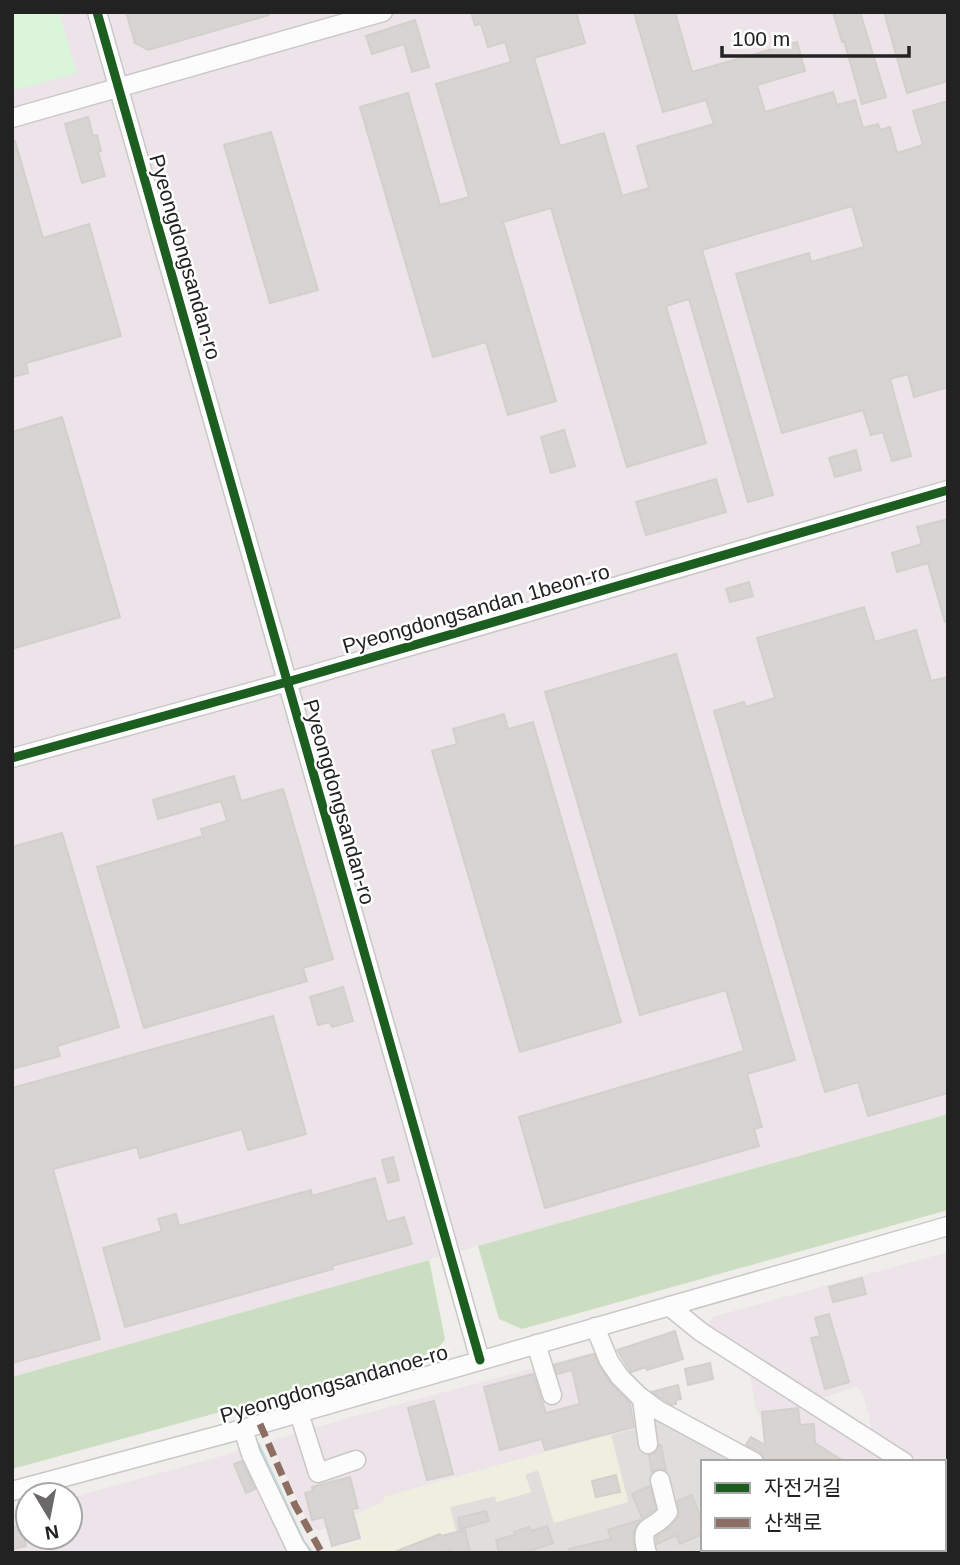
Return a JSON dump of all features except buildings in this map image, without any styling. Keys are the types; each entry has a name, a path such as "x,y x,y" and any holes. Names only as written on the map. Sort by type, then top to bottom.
{"street":[{"name":"Pyeongdongsandan-ro","path":"97,12 480,1360"},
{"path":"12,118 383,12"},
{"name":"Pyeongdongsandan 1beon-ro","path":"12,758 287,682 948,490"},
{"name":"Pyeongdongsandanoe-ro","path":"12,1490 243,1429 948,1226"},
{"path":"668,1306 701,1332 901,1460"},
{"path":"595,1327 609,1361 620,1377 642,1399 750,1460"},
{"path":"536,1343 552,1395"},
{"path":"642,1399 648,1444"},
{"path":"299,1413 318,1473 356,1460"},
{"name":"Pyeongdongsandanoe-ro","path":"243,1429 251,1454 300,1553"},
{"path":"647,1553 644,1533 668,1512 660,1480"}],"shaded area":[{"path":"12,12 948,12 948,1114 12,1377"},
{"path":"948,1252 948,1477 946,1460 919,1460 870,1430 862,1391 857,1387 822,1398 816,1396 706,1328 712,1317"},
{"path":"598,1353 633,1399 640,1427 384,1497 385,1502 318,1531 308,1523 270,1441 359,1415"},
{"path":"750,1376 891,1460 777,1460 786,1446 763,1432"},
{"path":"633,1399 745,1460 701,1460 701,1551 777,1553 461,1553 450,1507 495,1496 497,1502 531,1492 525,1474 538,1470 628,1501 611,1435 640,1427"},
{"path":"243,1450 293,1553 12,1553 14,1514 14,1551 84,1551 84,1494"}],"green space":[{"path":"12,12 59,12 77,73 12,91"},
{"path":"948,1114 948,1210 522,1329 499,1319 478,1246"},
{"path":"429,1260 445,1339 438,1348 429,1353 12,1469 12,1377"},
{"path":"611,1435 628,1502 554,1523 538,1470 525,1475 531,1492 497,1502 495,1496 450,1507 461,1553 326,1552 364,1540 356,1514 384,1502 384,1497"}],"waterway":[{"path":"258,1444 303,1541 312,1553"}],"marked path":[{"path":"260,1424 295,1505 322,1553"}],"cycle path":[{"path":"97,12 480,1360"},
{"path":"12,758 287,682 948,490"}]}
